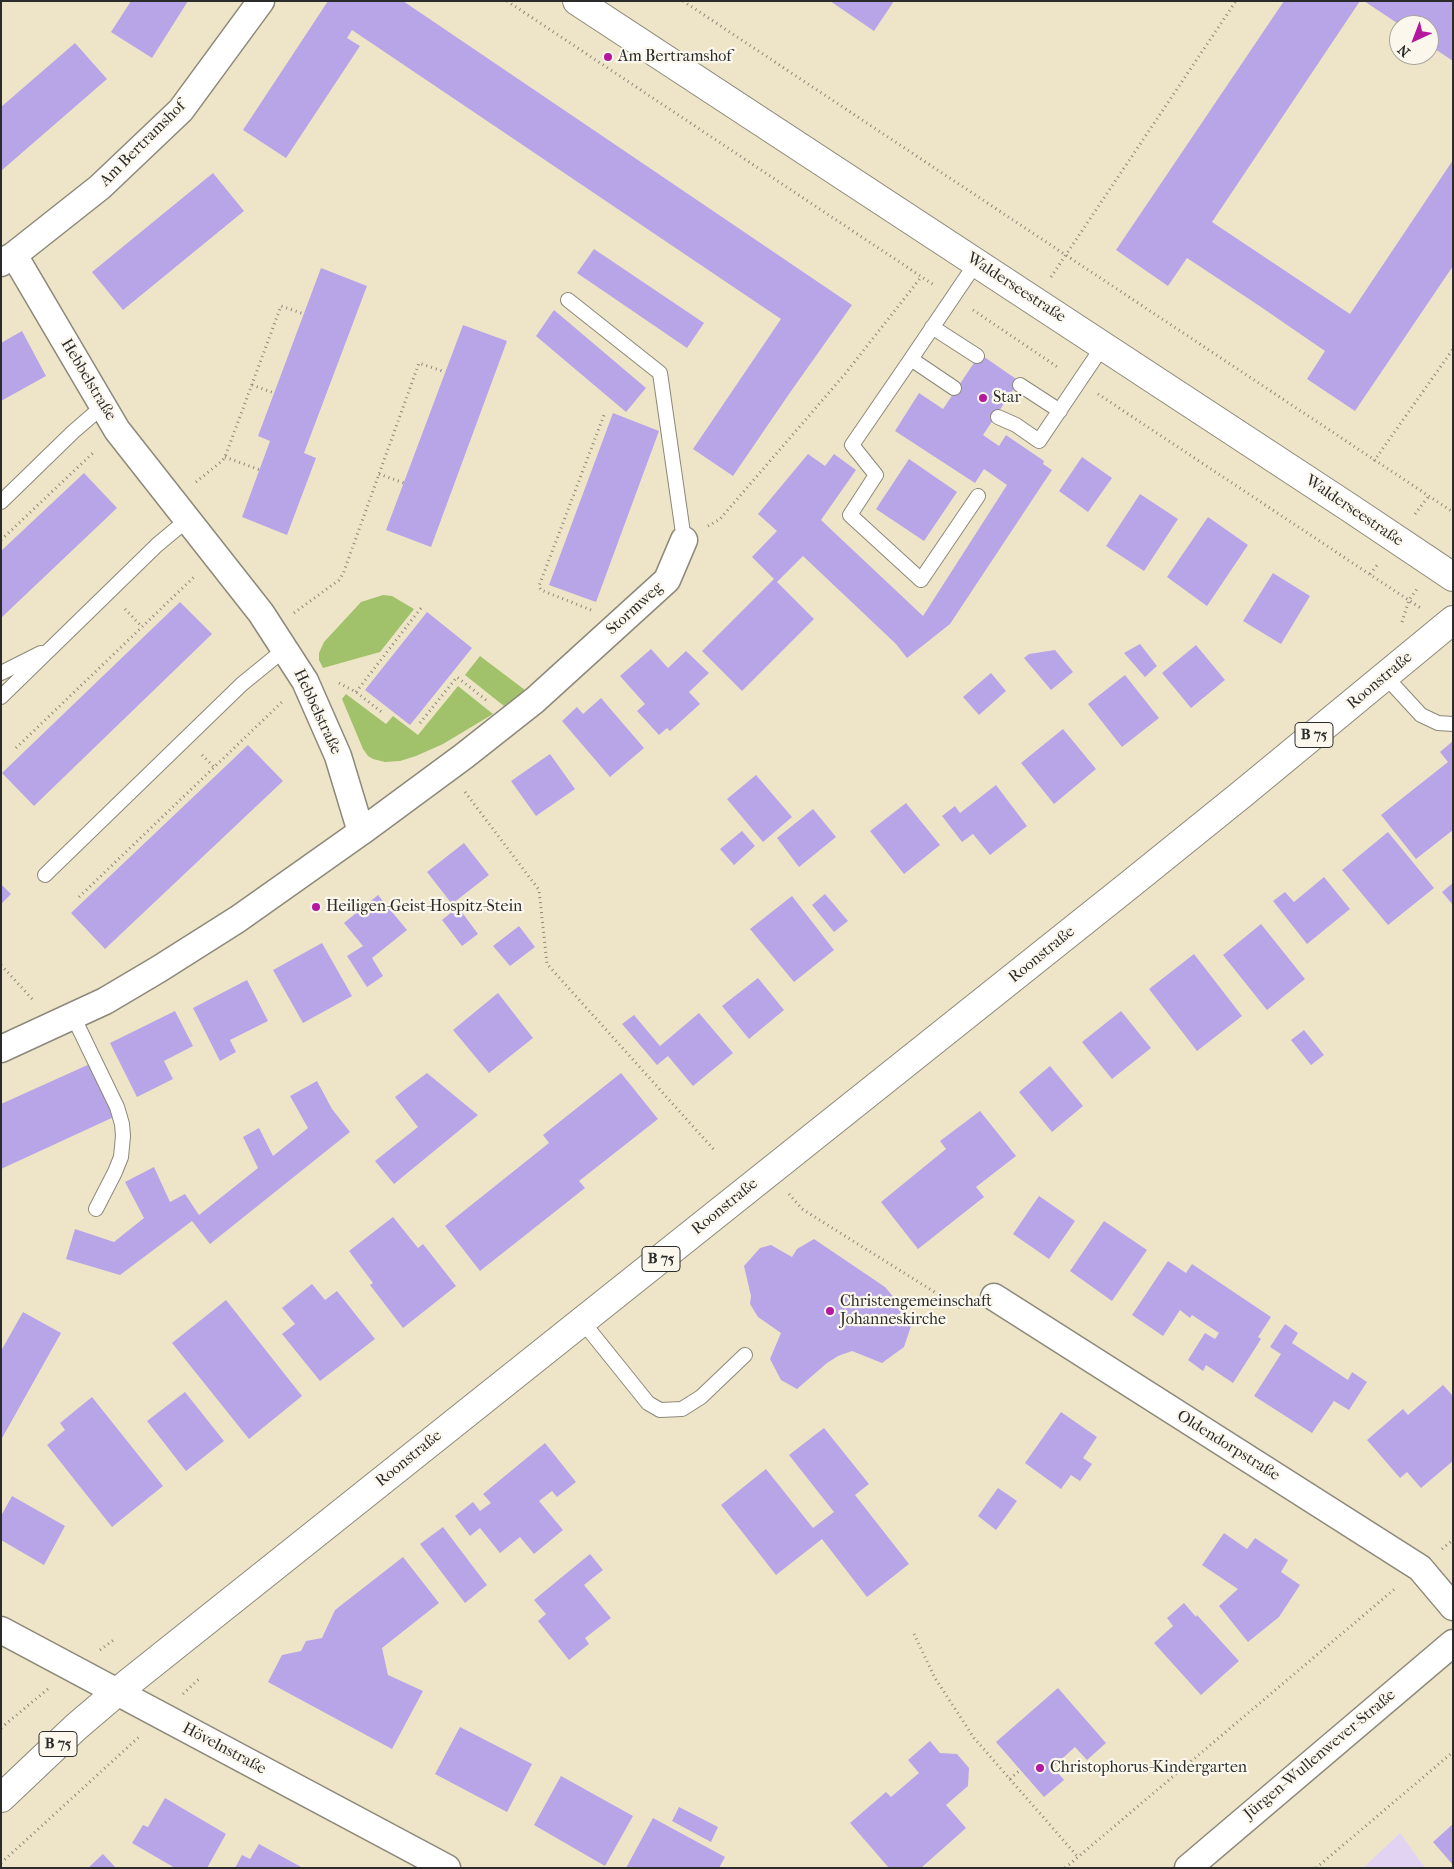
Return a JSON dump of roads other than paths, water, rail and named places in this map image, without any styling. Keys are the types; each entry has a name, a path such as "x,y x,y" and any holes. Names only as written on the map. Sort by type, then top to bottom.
{"main road":[{"name":"Walderseestraße","path":"577,1 1453,577"},
{"name":"Roonstraße","path":"1,1798 76,1727 117,1692 1227,807 1453,620"}],"street":[{"name":"Am Bertramshof","path":"8,259 100,187 181,110 261,1"},
{"name":"Hebbelstraße","path":"8,259 117,430 262,613 305,681 338,756 362,832"},
{"name":"Stormweg","path":"362,832 535,700 667,580 684,540"},
{"path":"1,1049 113,996 238,919 362,832"},
{"name":"Oldendorpstraße","path":"994,1297 1420,1568 1453,1607"},
{"name":"Hövelnstraße","path":"1,1630 447,1868"},
{"name":"Jürgen-Wullenwever-Straße","path":"1188,1868 1453,1643"}],"lane":[{"path":"976,263 852,445 876,475 850,515 921,580 978,496"},
{"path":"568,300 660,373 684,540"},
{"path":"932,327 976,356"},
{"path":"998,417 1016,425 1039,441 1103,346"},
{"path":"911,359 954,388"},
{"path":"1020,384 1060,411"},
{"path":"1,502 73,432 103,406"},
{"path":"1,697 157,546 180,511"},
{"path":"45,875 242,684 278,639"},
{"path":"1,673 53,647"},
{"path":"1385,676 1421,715 1438,723 1453,724"},
{"path":"73,1016 117,1107 122,1124 121,1156 96,1209"},
{"path":"582,1321 648,1403 660,1410 682,1408 702,1397 745,1355"}],"place":[{"name":"Am Bertramshof","path":"608,57"},
{"name":"Star","path":"983,398"},
{"name":"Heiligen-Geist-Hospitz-Stein","path":"316,907"},
{"name":"Christengemeinschaft Johanneskirche","path":"830,1311"},
{"name":"Christophorus-Kindergarten","path":"1040,1768"}]}
